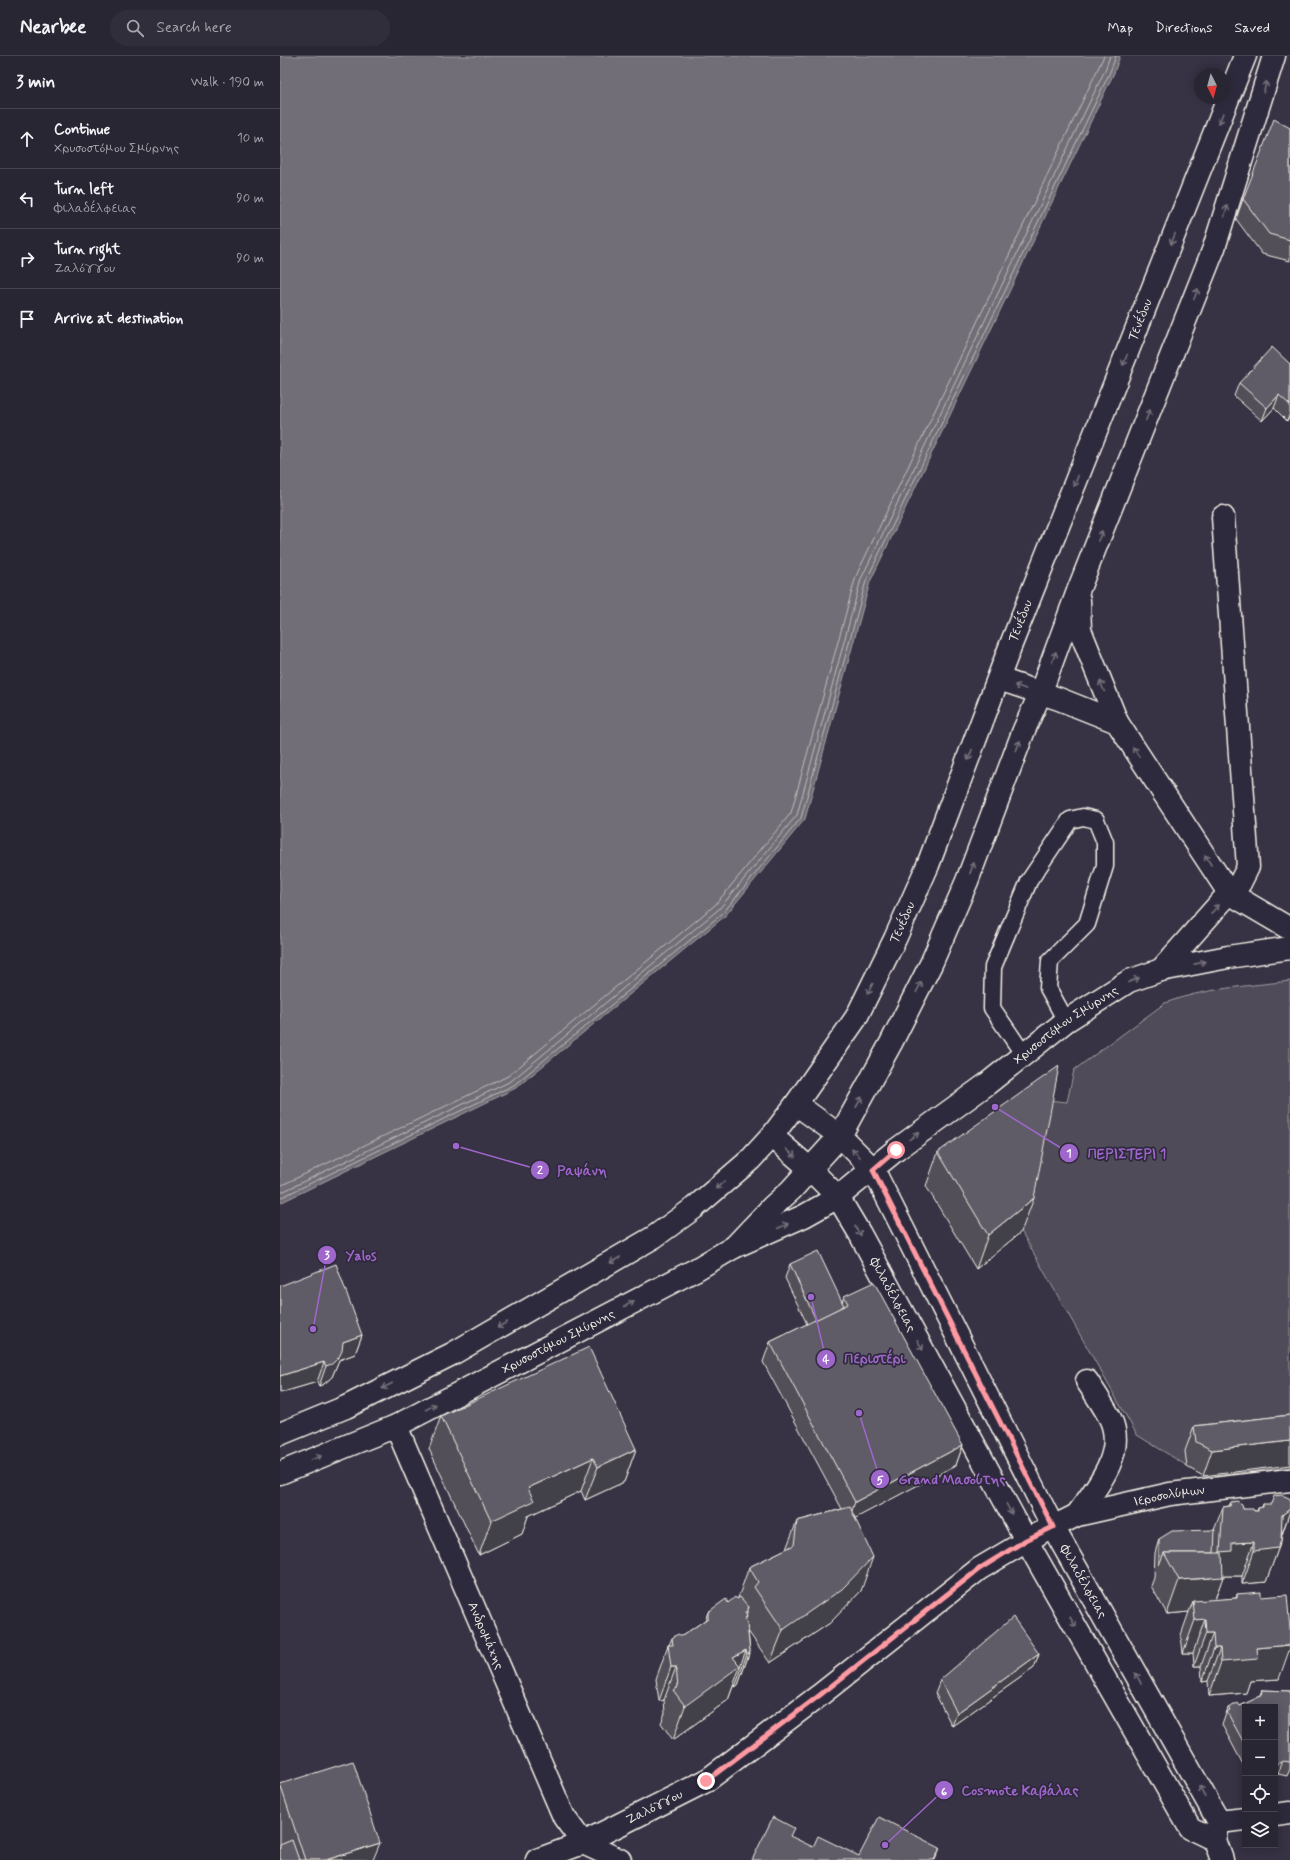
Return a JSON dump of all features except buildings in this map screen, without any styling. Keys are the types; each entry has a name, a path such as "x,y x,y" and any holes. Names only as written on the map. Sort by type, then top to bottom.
{"street":[{"name":"Τενέδου","path":"280,1434 346,1407 452,1354 554,1296 659,1233 694,1208 750,1160 772,1136 796,1104 856,1018 896,939 928,865 1010,647 1245,56"},
{"path":"810,1169 840,1136 891,1043 931,964 967,881 1024,730 1040,694 1078,591 1214,248 1274,56"},
{"path":"1161,970 1229,892 1240,883 1248,867 1223,517"},
{"path":"1078,591 1080,630 1117,722 1229,892 1290,929"},
{"path":"999,679 1040,694 1059,699 1117,722"},
{"name":"Χρυσοστόμου Σμύρνης","path":"280,1473 396,1426 695,1270 734,1247 804,1216 838,1197 896,1150 1024,1055 1066,1021 1129,982 1161,970 1228,957 1290,948"},
{"name":"Φιλαδέλφειας","path":"796,1104 840,1136 873,1170 1053,1527 1217,1831 1222,1860"},
{"name":"Φιλαδέλφειας","path":"772,1136 810,1169 838,1197 864,1241 1026,1540 1190,1828 1217,1831"},
{"name":"Χρυσοστόμου Σμύρνης","path":"734,1247 810,1169"},
{"path":"1077,1514 1097,1488 1107,1470 1114,1451 1115,1434 1110,1419 1087,1381"},
{"name":"Ανδρομάχης","path":"396,1426 564,1817 582,1843"},
{"name":"Ιεροσολύμων","path":"1053,1527 1077,1514 1170,1494 1290,1480"},
{"name":"Ζαλόγγου","path":"537,1860 582,1843 706,1781 820,1695 979,1569 1026,1540 1053,1527"},
{"path":"1278,1815 1290,1813"},
{"path":"1217,1831 1242,1820"},
{"path":"582,1843 620,1860"}],"lane":[{"path":"1024,1055 992,1008 993,967 1029,880 1070,820 1084,817 1096,820 1105,842 1105,866 1087,924 1050,961 1048,988 1066,1021"}],"shaded area":[{"path":"1290,981 1290,1467 1205,1477 1137,1435 1021,1231 1047,1100 1067,1102 1074,1070 1165,1003 1211,991"}],"water":[{"path":"280,56 1120,56 1114,73 870,582 805,819 725,916 516,1088 280,1203"}],"place":[{"name":"ΠΕΡΙΣΤΕΡΙ 1","path":"995,1107"},
{"name":"Ραψάνη","path":"456,1146"},
{"name":"Περιστέρι","path":"811,1297"},
{"name":"Yalos","path":"313,1329"},
{"name":"Grand Μασούτης","path":"859,1413"},
{"name":"Cosmote Καβάλας","path":"885,1845"}],"route":[{"path":"706,1781 820,1695 979,1569 1026,1540 1053,1527 873,1170 896,1150"}]}
